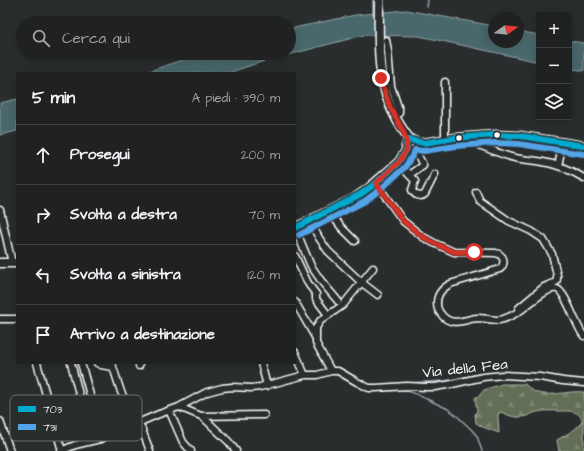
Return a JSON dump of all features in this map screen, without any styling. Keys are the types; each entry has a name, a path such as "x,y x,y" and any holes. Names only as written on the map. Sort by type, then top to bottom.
{"main road":[{"path":"379,3 379,55 383,87 395,116 411,146"},
{"path":"296,228 354,199 376,183 398,162 411,146 455,138 520,136 584,146"},
{"path":"0,263 14,263"}],"street":[{"path":"386,40 391,86 399,110 399,113 395,116"},
{"path":"442,140 445,82"},
{"path":"478,145 477,140 481,136 491,150"},
{"path":"455,138 467,140 516,158 545,162 558,166 584,178"},
{"path":"558,166 563,142"},
{"path":"409,175 423,165 411,146"},
{"path":"398,162 415,181 412,192 420,197 425,194 435,174"},
{"path":"376,183 403,221 423,237 454,252 496,253 503,257 504,263 502,268 444,287 437,298 437,304 438,310 447,320 453,322 476,318 499,320 520,311 546,291 557,289 563,294 584,336"},
{"path":"476,192 480,201 509,221 531,231 542,239 552,254 557,275 556,282 544,287 519,308 520,311"},
{"path":"0,210 14,263"},
{"path":"329,211 355,241"},
{"path":"310,221 325,248 361,282 378,295"},
{"path":"296,230 311,266 325,286 338,300"},
{"path":"296,258 316,294 316,299 328,315"},
{"path":"330,371 316,343 316,328 320,321 343,304 373,268"},
{"path":"316,294 324,290 325,286"},
{"path":"296,304 316,338"},
{"path":"0,319 16,319"},
{"path":"296,354 305,375"},
{"path":"37,364 46,395"},
{"path":"71,364 79,395"},
{"path":"81,364 90,395"},
{"path":"100,364 112,365 123,395"},
{"path":"261,364 267,386"},
{"name":"Via della Fea","path":"142,421 179,407 206,392 232,387 252,388 267,386 305,375 338,370 369,388 407,386 426,388 483,377 503,375 540,377 584,383"},
{"path":"179,407 205,419 226,438 236,451"},
{"path":"169,410 183,442 191,451"},
{"path":"201,416 264,415"},
{"path":"0,421 10,451"},
{"path":"142,430 150,451"},
{"path":"58,441 61,451"},
{"name":"Via della Fea","path":"61,451 75,445 91,441"}],"green space":[{"path":"502,384 525,384 540,394 584,392 584,451 559,451 557,440 574,430 582,422 579,415 574,412 543,411 519,417 501,412 498,414 499,433 476,423 476,397 479,396 484,390"}],"water":[{"path":"406,10 488,25 488,48 524,48 524,32 536,34 536,61 419,36 364,35 296,53 296,28 355,15"},
{"path":"572,41 584,43 584,71 572,69"},
{"path":"182,60 269,60 231,72 147,72"},
{"path":"16,99 16,131 0,135 0,103"}],"waterway":[{"path":"373,0 373,14"},
{"path":"427,7 428,0"},
{"path":"517,373 539,374 572,379"},
{"path":"406,383 446,381 479,374 489,374"},
{"path":"393,384 398,384"},
{"path":"402,389 448,409 477,436 482,451"}],"transit line":[{"name":"703","path":"296,227 361,194 376,183 399,162 407,149 406,144 409,140 424,143 455,138 495,135 520,136 584,146"},
{"name":"731","path":"299,235 365,201 381,189 405,167 415,150 424,151 456,146 495,143 519,144 583,154"}],"route":[{"path":"381,78 390,107 403,131 407,143 407,149 399,162 376,183 403,221 423,237 454,252 474,252"}]}
